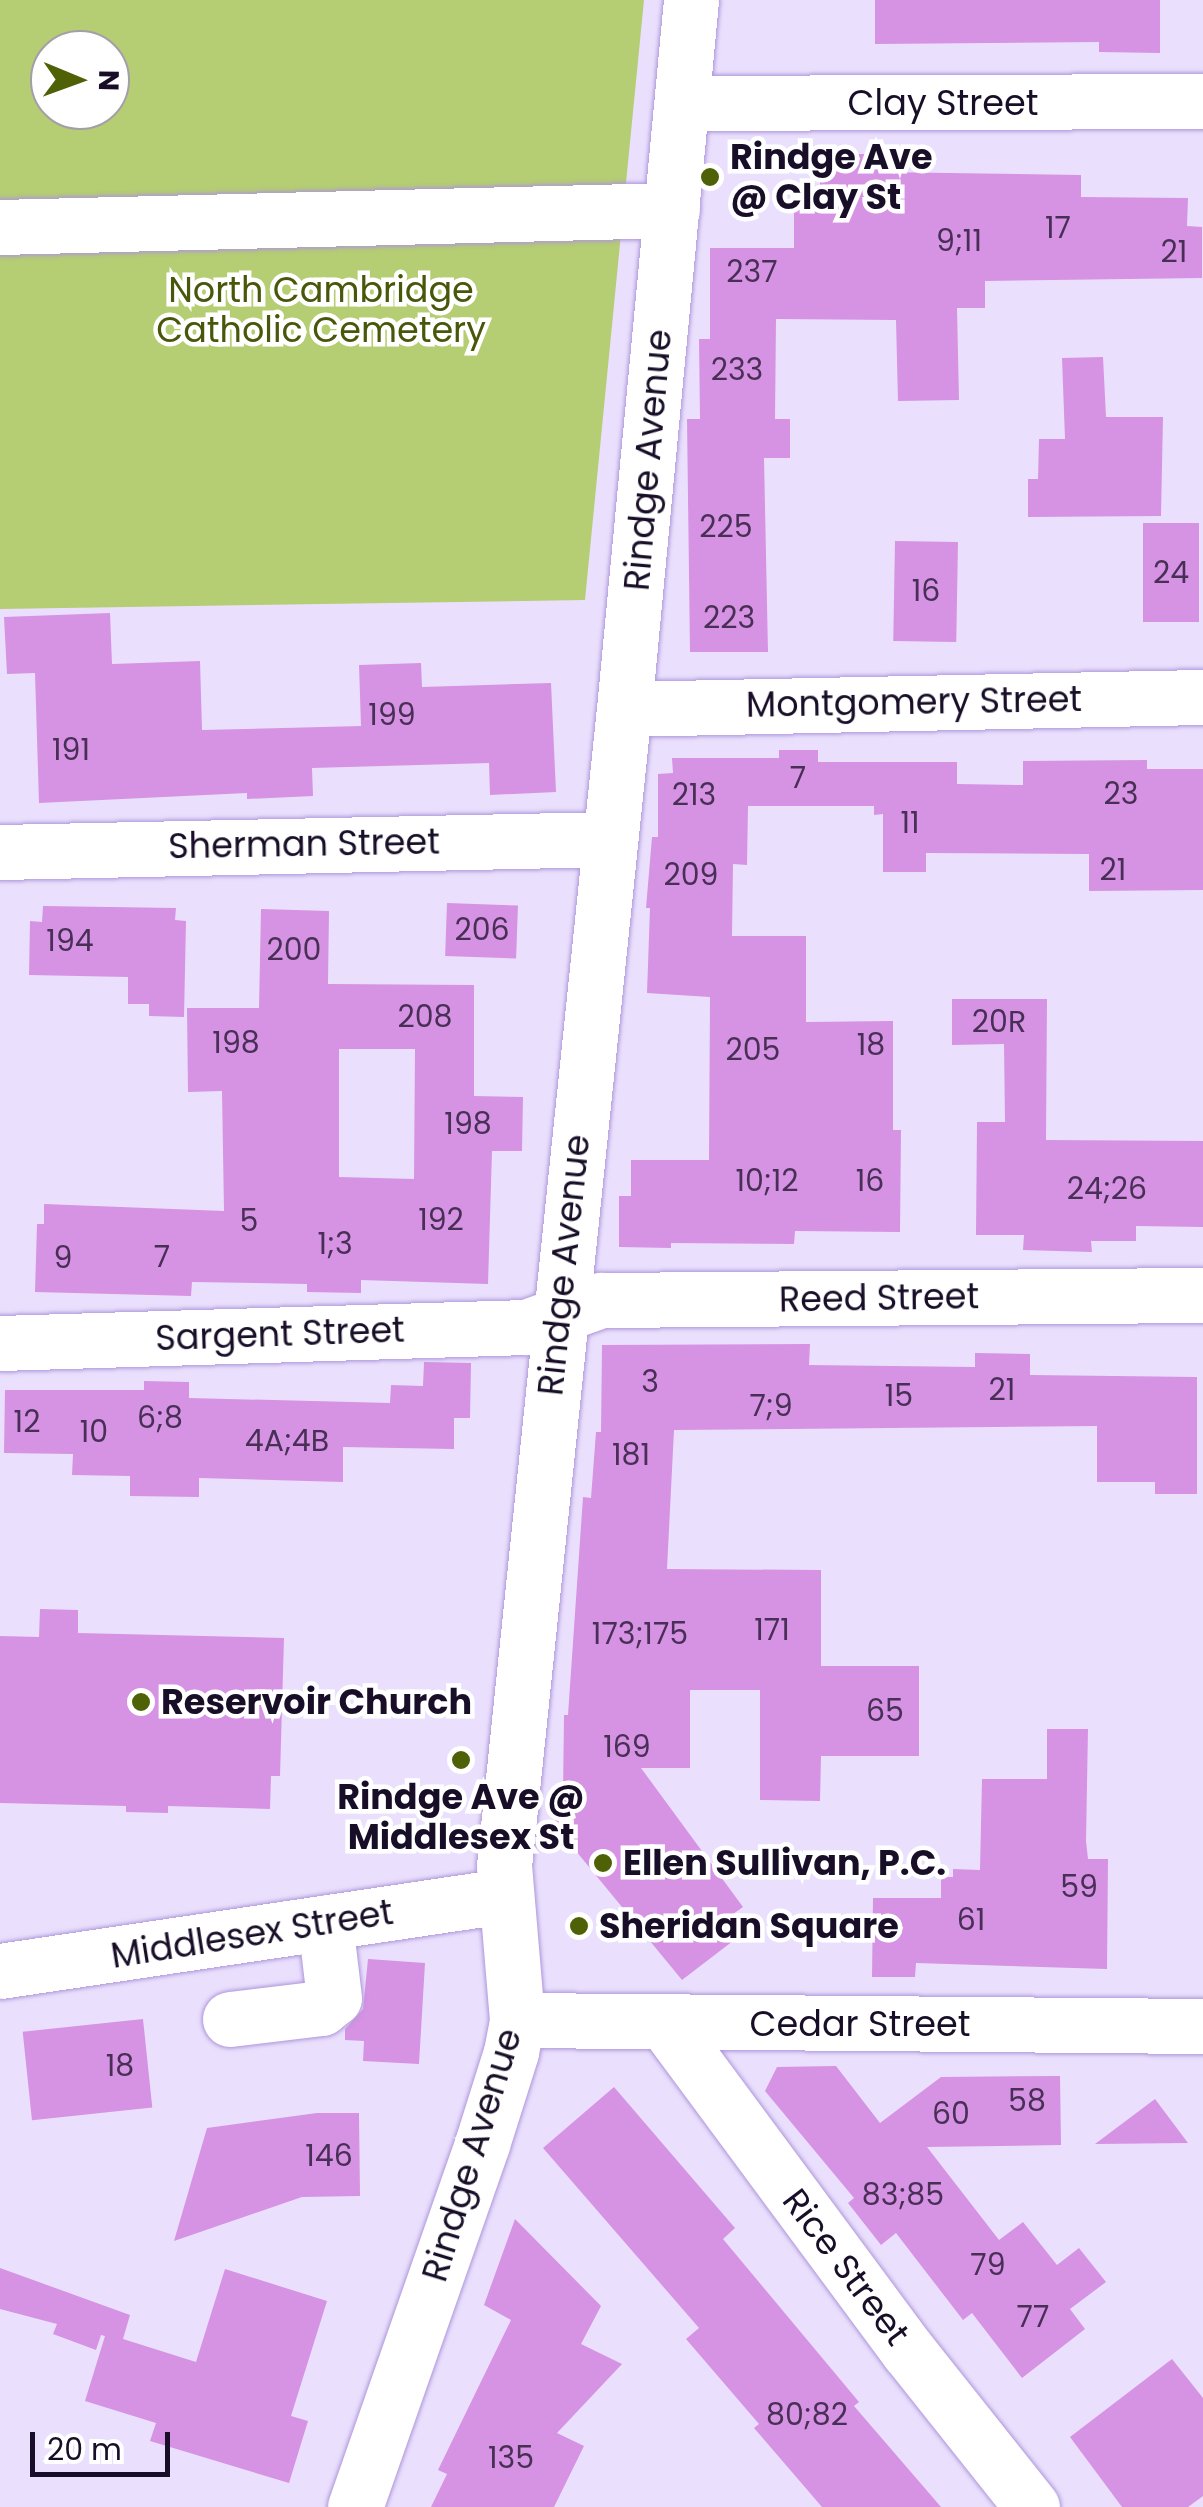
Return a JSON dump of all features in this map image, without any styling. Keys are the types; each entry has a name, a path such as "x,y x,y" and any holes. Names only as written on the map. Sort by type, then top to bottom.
{"street":[{"name":"Rindge Avenue","path":"355,2507 482,2144 511,2052 516,2020 503,1896 558,1314 624,709 691,0"},
{"name":"Clay Street","path":"682,104 1203,102"},
{"path":"0,227 672,210"},
{"name":"Montgomery Street","path":"624,709 1203,697"},
{"name":"Sherman Street","path":"0,852 608,839"},
{"name":"Reed Street","path":"558,1314 601,1300 1203,1294"},
{"name":"Sargent Street","path":"0,1343 526,1327 558,1314"},
{"name":"Middlesex Street","path":"0,1972 503,1896"},
{"path":"230,2019 321,2008 334,1998 325,1923"},
{"name":"Cedar Street","path":"516,2020 1203,2026"},
{"name":"Rice Street","path":"666,2024 896,2335 1032,2507"}],"green space":[{"name":"North Cambridge Catholic Cemetery","path":"0,0 644,0 585,600 0,609"}],"building":[{"path":"875,0 1160,0 1160,53 1099,52 1099,42 875,44"},
{"path":"820,154 878,154 878,172 1081,175 1081,197 1188,198 1187,226 1202,227 1202,278 985,281 985,308 957,308 959,400 898,401 896,320 776,319 775,419 790,419 790,458 764,458 768,652 690,652 687,419 700,419 699,339 710,339 710,248 794,248 794,186 820,187"},
{"path":"1103,357 1106,417 1163,417 1161,516 1028,517 1028,479 1038,479 1039,439 1065,439 1062,358"},
{"path":"1143,523 1199,523 1199,622 1143,622"},
{"path":"895,541 958,542 956,642 893,641"},
{"path":"110,613 112,664 200,661 202,730 361,726 359,665 421,663 422,687 551,683 556,792 490,795 489,763 312,768 313,796 247,799 247,793 39,803 35,673 7,674 4,617"},
{"path":"779,750 818,750 818,762 957,762 957,784 1023,785 1023,761 1147,760 1147,769 1203,769 1203,890 1089,891 1089,854 926,853 926,872 883,872 883,814 874,815 874,806 748,806 747,865 733,864 732,936 806,936 806,1022 893,1021 893,1130 901,1130 900,1232 795,1231 794,1244 671,1243 671,1248 619,1247 619,1196 631,1196 631,1160 709,1160 710,997 647,993 650,908 646,908 652,837 658,837 658,774 673,773 672,758 779,758"},
{"path":"447,903 518,905 516,958 445,956"},
{"path":"43,906 176,908 175,920 186,921 184,1017 149,1016 149,1004 128,1004 128,977 29,975 30,921 42,922"},
{"path":"261,909 329,911 328,984 474,985 474,1096 523,1097 522,1151 492,1151 488,1284 361,1280 361,1293 307,1292 307,1284 192,1282 191,1296 35,1292 37,1224 44,1224 44,1204 224,1211 222,1091 188,1092 187,1008 259,1008","holes":["339,1049 415,1049 414,1179 339,1177"]},
{"path":"952,999 1047,999 1046,1140 1203,1141 1203,1227 1136,1226 1136,1241 1091,1241 1092,1252 1023,1250 1024,1235 976,1235 977,1122 1005,1122 1004,1044 952,1045"},
{"path":"810,1344 809,1365 975,1367 975,1353 1030,1354 1030,1375 1197,1377 1197,1494 1155,1494 1155,1482 1097,1482 1097,1426 674,1430 667,1569 821,1570 821,1666 919,1666 919,1756 821,1756 820,1801 760,1800 760,1690 690,1690 690,1768 641,1768 743,1907 733,1914 746,1931 682,1980 557,1828 549,1794 563,1794 564,1715 568,1715 583,1497 591,1498 596,1432 601,1432 602,1345"},
{"path":"424,1362 471,1363 470,1418 454,1418 454,1449 343,1447 343,1482 199,1478 199,1497 130,1496 130,1476 72,1475 73,1454 4,1453 5,1390 144,1390 144,1381 189,1382 189,1398 390,1403 391,1385 423,1386"},
{"name":"Reservoir Church","path":"40,1609 78,1610 78,1633 284,1638 280,1776 271,1776 270,1809 168,1806 168,1813 126,1812 126,1806 0,1803 0,1636 39,1637"},
{"path":"1047,1729 1088,1729 1086,1841 1088,1859 1108,1859 1107,1969 916,1963 915,1977 872,1977 873,1898 941,1898 941,1877 953,1877 953,1869 980,1870 982,1779 1047,1779"},
{"path":"368,1959 425,1963 419,2064 363,2061 364,2041 345,2040 345,2029 363,2009"},
{"path":"143,2019 152,2108 32,2120 23,2032"},
{"path":"836,2066 880,2123 941,2077 1060,2076 1061,2145 927,2147 999,2240 1023,2222 1057,2265 1079,2248 1106,2282 1070,2309 1085,2329 1022,2378 972,2313 963,2320 896,2233 881,2245 848,2203 854,2198 765,2091 777,2067"},
{"path":"614,2087 735,2228 723,2239 859,2402 854,2406 941,2507 822,2507 754,2428 759,2424 686,2339 699,2328 543,2148"},
{"path":"1155,2099 1188,2143 1095,2144"},
{"path":"317,2113 359,2113 360,2196 302,2197 174,2241 207,2128"},
{"path":"515,2219 601,2306 581,2344 622,2364 557,2433 584,2446 554,2507 431,2507 447,2474 438,2470 511,2320 484,2305"},
{"path":"0,2268 130,2315 123,2339 196,2362 225,2269 327,2301 291,2416 308,2421 289,2483 150,2441 156,2423 85,2401 105,2336 101,2335 96,2350 53,2334 57,2324 0,2309"},
{"path":"1172,2359 1203,2398 1203,2496 1188,2507 1122,2507 1070,2437"}],"place":[{"name":"Rindge Ave @ Clay St","path":"710,177"},
{"name":"Reservoir Church","path":"141,1702"},
{"name":"Rindge Ave @ Middlesex St","path":"461,1760"},
{"name":"Ellen Sullivan, P.C.","path":"603,1863"},
{"name":"Sheridan Square","path":"579,1926"}]}
